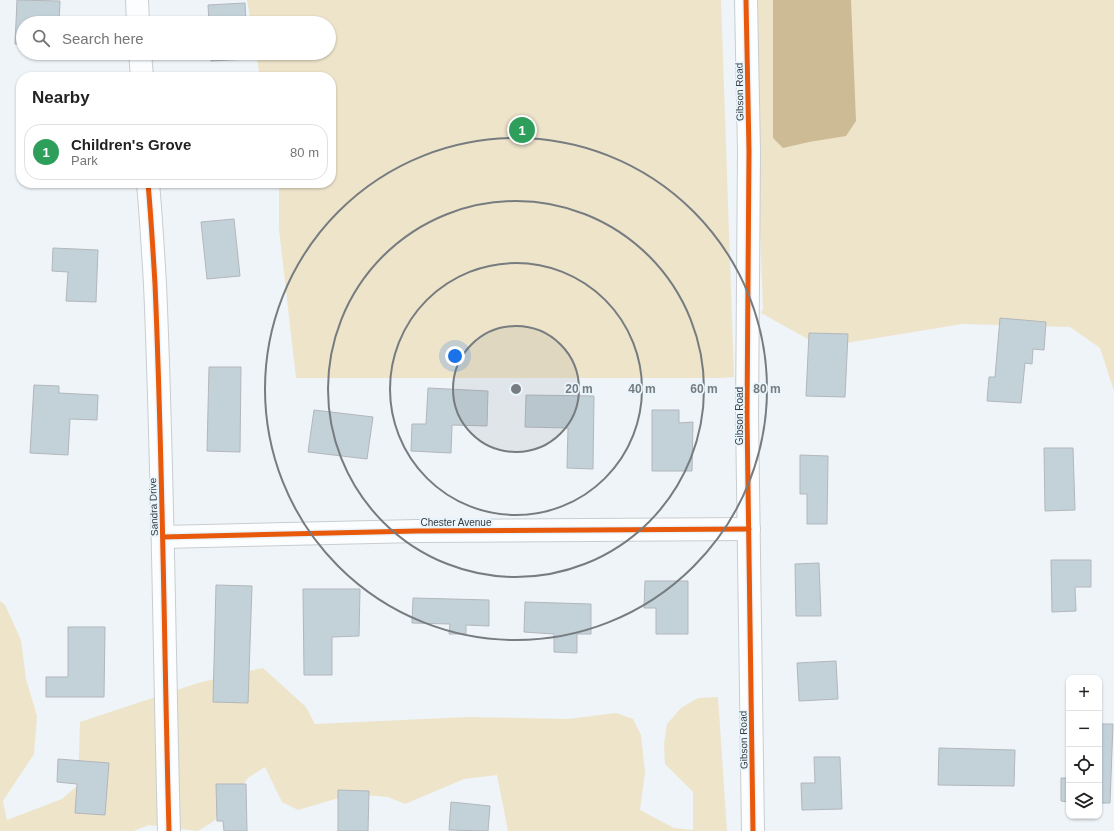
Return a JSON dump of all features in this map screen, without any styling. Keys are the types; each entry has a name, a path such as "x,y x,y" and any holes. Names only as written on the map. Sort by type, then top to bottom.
{"street":[{"path":"137,0 138,16"},
{"name":"Gibson Road","path":"746,0 749,151 747,416 753,831"},
{"path":"141,60 142,72"},
{"name":"Sandra Drive","path":"148,188 155,283 163,537 164,652 169,831"},
{"name":"Chester Avenue","path":"163,537 417,531 749,529"}],"shaded area":[{"path":"247,0 721,0 734,377 296,378 279,229 279,188 336,188 336,72 259,72 257,60 336,60 336,16 250,16"},
{"path":"754,0 1114,0 1114,391 1100,348 1070,327 962,324 822,347 761,313 763,309 757,149"},
{"path":"773,0 851,0 856,121 846,136 783,148 773,138"},
{"path":"0,601 5,605 21,640 26,679 37,716 34,754 3,801 7,820 62,799 78,785 80,722 198,683 263,668 306,707 315,724 468,717 568,719 616,713 633,719 641,735 645,772 640,810 674,828 693,830 693,792 665,764 664,744 667,724 681,708 698,698 718,697 727,831 508,831 497,775 464,779 405,804 388,797 352,794 298,810 282,802 265,767 249,777 214,821 198,831 149,825 133,831 0,831"}],"building":[{"path":"17,0 60,1 59,16 16,16"},
{"path":"245,3 246,16 209,16 208,5"},
{"path":"16,22 16,44 15,44"},
{"path":"234,219 240,276 207,279 201,222"},
{"path":"53,248 98,250 96,302 66,301 68,272 52,271"},
{"path":"1000,318 1046,322 1044,350 1033,349 1032,364 1025,363 1021,403 987,401 989,377 995,377"},
{"path":"809,333 848,334 845,397 806,396"},
{"path":"209,367 241,367 240,452 207,451"},
{"path":"34,385 59,386 59,393 98,395 97,420 70,419 68,455 30,453"},
{"path":"428,388 488,391 487,426 452,425 451,453 411,451 412,424 426,424"},
{"path":"526,395 594,396 593,469 567,468 568,428 525,427"},
{"path":"314,410 373,417 367,459 308,452"},
{"path":"652,410 679,410 679,423 693,422 692,471 652,471"},
{"path":"1044,448 1073,448 1075,510 1045,511"},
{"path":"800,455 828,456 827,524 807,524 807,494 800,494"},
{"path":"1051,560 1091,560 1091,587 1075,587 1076,611 1052,612"},
{"path":"819,563 821,616 796,616 795,564"},
{"path":"645,581 688,581 688,634 656,634 656,608 644,608"},
{"path":"216,585 252,586 248,703 213,702"},
{"path":"303,589 360,589 359,636 332,637 332,675 304,675"},
{"path":"413,598 489,600 489,626 466,625 466,634 449,634 450,624 412,623"},
{"path":"525,602 591,604 591,634 577,634 577,653 554,652 554,634 524,632"},
{"path":"68,627 105,627 104,697 46,697 46,677 68,677"},
{"path":"836,661 838,699 799,701 797,663"},
{"path":"1102,724 1113,724 1110,803 1102,803"},
{"path":"939,748 1015,750 1014,786 938,785"},
{"path":"814,757 840,757 842,809 802,810 801,783 815,783"},
{"path":"58,759 109,763 105,815 75,813 77,784 57,782"},
{"path":"1061,778 1066,778 1066,802 1061,801"},
{"path":"216,784 246,784 247,831 224,831 223,821 217,821"},
{"path":"338,790 369,791 368,831 338,831"},
{"path":"451,802 490,806 488,831 449,830"}],"cycle path":[{"path":"746,0 749,151 747,416 753,831"},
{"path":"148,188 158,352 169,831"},
{"path":"163,537 417,531 749,529"}],"place":[{"name":"Children's Grove","path":"522,130"}]}
